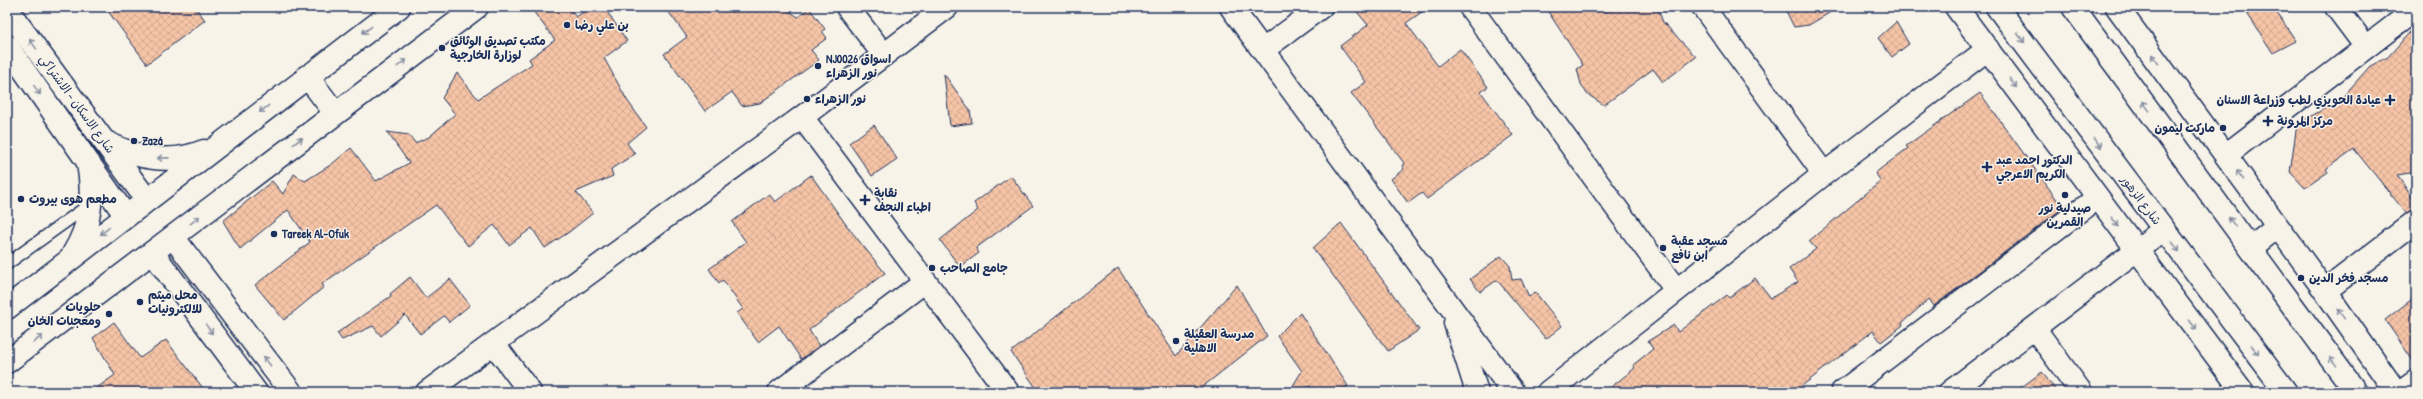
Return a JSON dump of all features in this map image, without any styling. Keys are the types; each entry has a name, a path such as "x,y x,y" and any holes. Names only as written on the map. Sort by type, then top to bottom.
{"street":[{"path":"7,308 125,215 147,200 214,146 398,7"},
{"path":"7,362 477,7"},
{"path":"847,7 884,55"},
{"path":"428,392 802,117 947,7"},
{"path":"1231,7 1513,392"},
{"path":"1263,50 1321,7"},
{"path":"1470,7 1676,290"},
{"path":"1703,7 1824,174"},
{"path":"1956,7 2137,252 2243,392"},
{"name":"شارع الزهور","path":"1997,7 2286,392"},
{"path":"2073,7 2356,392"},
{"path":"2117,7 2325,291 2396,392"},
{"path":"2336,7 2366,47"},
{"name":"شارع الاسكان - الاشتراكي","path":"7,9 147,200"},
{"path":"2226,155 2416,9"},
{"name":"شارع الاسكان - الاشتراكي","path":"7,46 125,215"},
{"path":"1548,392 1824,174 1988,49"},
{"path":"307,76 335,113"},
{"path":"802,117 924,282 1008,392"},
{"path":"104,141 121,150 158,159 197,154 214,146"},
{"path":"69,260 80,243 91,204 92,183 88,163"},
{"path":"1842,392 2097,198"},
{"path":"2325,291 2416,221"},
{"path":"2251,248 2277,227"},
{"path":"1950,392 2137,252 2164,230"},
{"path":"173,237 291,392"},
{"path":"153,253 256,392"},
{"path":"779,392 924,282"},
{"path":"1450,307 1477,392"},
{"path":"2035,329 2081,392"},
{"path":"494,344 530,392"},
{"path":"2401,392 2416,381"}],"lane":[{"path":"7,264 91,204"}],"building":[{"path":"105,7 195,7 205,20 147,64"},
{"path":"530,7 568,7 576,17 591,7 604,7 627,41 604,58 627,100 646,127 627,143 635,154 611,169 613,176 576,192 593,213 569,232 545,248 532,228 509,245 494,225 468,246 436,205 322,284 324,287 284,320 255,285 310,242 288,210 240,249 223,221 272,181 283,194 294,174 305,181 332,164 351,148 376,181 409,163 387,132 409,135 415,143 429,137 455,114 442,98 457,73 478,99 532,64 529,59 555,40"},
{"path":"665,7 783,7 798,17 809,8 825,29 822,31 827,38 811,50 819,60 760,103 742,106 732,92 705,111 664,54 687,37"},
{"path":"1353,7 1429,7 1406,23 1438,66 1460,49 1488,87 1481,92 1513,135 1427,199 1422,193 1408,203 1391,179 1404,169 1402,166 1404,163 1351,93 1366,82 1340,46 1368,25"},
{"path":"1545,7 1601,7 1604,12 1620,7 1657,7 1663,22 1696,57 1663,82 1653,69 1604,105 1587,94 1581,84 1577,69 1583,65"},
{"path":"1784,7 1839,7 1809,25 1794,27"},
{"path":"2243,7 2273,7 2296,41 2273,53"},
{"path":"1896,22 1909,44 1892,57 1878,38"},
{"path":"2416,25 2416,172 2397,175 2416,203 2416,209 2406,213 2354,149 2326,169 2328,172 2305,188 2290,172 2297,124 2340,100 2370,66 2388,57"},
{"path":"944,74 970,110 972,123 950,126"},
{"path":"1980,93 2063,208 1934,306 1929,299 1902,323 1903,325 1881,342 1873,331 1794,392 1605,392 1635,368 1633,365 1653,349 1648,341 1674,325 1678,332 1727,295 1729,298 1755,278 1771,298 1798,282 1789,269 1816,249 1809,241 1881,181 1875,173 1908,148 1906,146"},
{"path":"874,125 897,159 872,176 849,143"},
{"path":"811,175 847,226 885,273 809,330 819,346 801,359 779,326 758,342 737,313 743,309 723,280 719,283 709,269 746,242 732,222 769,194 775,202"},
{"path":"1011,176 1033,206 976,248 979,253 960,267 940,240 978,210 974,203"},
{"path":"1341,223 1419,330 1388,351 1313,248"},
{"path":"1501,256 1510,266 1512,280 1521,279 1529,297 1535,292 1562,326 1546,339 1497,280 1480,292 1470,279"},
{"path":"1118,268 1176,356 1237,285 1267,336 1196,392 1039,392 1011,352"},
{"path":"410,277 426,298 450,279 470,305 449,322 444,316 420,334 405,315 381,336 373,326 342,340 337,333 391,296 390,294"},
{"path":"2416,296 2416,365 2385,320"},
{"path":"1300,313 1348,386 1339,392 1316,392 1310,386 1295,392 1289,392 1302,371 1277,336"},
{"path":"114,322 140,358 166,340 206,392 91,392 115,375 93,338"},
{"path":"2042,372 2057,392 2015,392"}],"place":[{"name":"بن علي رضا","path":"567,25"},
{"name":"مكتب تصديق الوثائق لوزارة الخارجية","path":"442,48"},
{"name":"NJ0026 اسواق نور الزهراء","path":"818,66"},
{"name":"نور الزهراء","path":"807,99"},
{"name":"عيادة الحويزي لطب وزراعة الاسنان","path":"2390,100"},
{"name":"مركز المرونة","path":"2268,121"},
{"name":"ماركت ليمون","path":"2223,128"},
{"name":"Zazá","path":"134,141"},
{"name":"الدكتور احمد عبد الكريم الاعرجي","path":"1987,167"},
{"name":"صيدلية نور القمرين","path":"2065,195"},
{"name":"مطعم هوى بيروت","path":"21,199"},
{"name":"نقابة اطباء النجف","path":"865,200"},
{"name":"Tareek Al-Ofuk","path":"274,234"},
{"name":"مسجد عقبة ابن نافع","path":"1663,248"},
{"name":"جامع الصاحب","path":"932,268"},
{"name":"مسجد فخر الدين","path":"2301,278"},
{"name":"محل ميثم للالكترونيات","path":"140,302"},
{"name":"حلويات ومعجنات الخان","path":"109,314"},
{"name":"مدرسة العقيلة الاهلية","path":"1176,341"}]}
